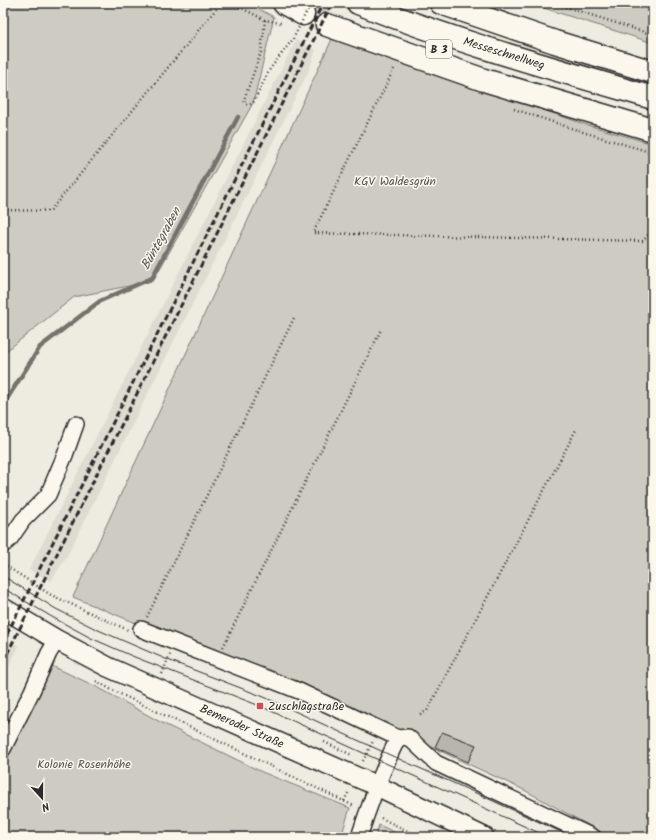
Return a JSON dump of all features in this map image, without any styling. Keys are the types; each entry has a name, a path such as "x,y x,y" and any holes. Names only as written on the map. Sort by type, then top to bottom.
{"highway":[{"path":"284,3 304,7"},
{"name":"Messeschnellweg","path":"358,3 460,40 653,98"},
{"path":"441,3 555,42 653,72"},
{"name":"B 3","path":"549,67 490,63 330,21 484,80 653,130"}],"main road":[{"name":"Bemeroder Straße","path":"3,608 57,640 108,667 377,786 484,837"}],"street":[{"path":"3,545 10,539 23,520 48,495 76,424"},
{"path":"141,629 299,691 398,738 408,738 436,763 593,837"},
{"path":"3,749 49,653 57,640"},
{"path":"359,837 377,786 398,738"}],"path":[{"path":"3,210 50,211 221,3"},
{"path":"232,3 265,20 261,52 244,100 246,104 249,105 253,103 270,70 293,39 304,7"},
{"path":"554,3 653,35"},
{"path":"394,69 313,233 643,241 653,229"},
{"path":"3,564 51,596 131,631 141,629 295,316"},
{"path":"217,658 381,330"},
{"path":"420,714 427,711 576,430"},
{"path":"92,678 116,692 420,837"},
{"path":"324,742 363,760"}],"shaded area":[{"path":"296,40 316,50 309,70 68,554 51,581 29,570"},
{"path":"3,638 19,646 3,678"}],"green space":[{"path":"3,3 247,3 274,17 253,103 153,281 74,297 5,352 3,356"},
{"path":"528,3 653,3 653,43"},
{"name":"KGV Waldesgrün","path":"333,37 584,124 653,144 653,837 610,837 526,791 393,729 73,597"},
{"name":"Kolonie Rosenhöhe","path":"50,665 99,688 162,723 262,772 350,808 341,837 3,837 3,759"},
{"path":"379,825 405,837 375,837"}],"building":[{"path":"442,732 476,745 468,762 435,747"}],"waterway":[{"name":"Büntegraben","path":"3,405 40,347 100,301 152,278 238,117"}],"tunnel":[{"path":"307,7 332,16"}],"tram line":[{"path":"3,576 56,609 96,629 168,660 264,697 572,837"},
{"path":"3,588 91,638 132,656 260,706 548,837"}],"railway":[{"path":"3,642 323,3"},
{"path":"3,662 332,3"}],"place":[{"name":"Zuschlagstraße","path":"260,706"}]}
